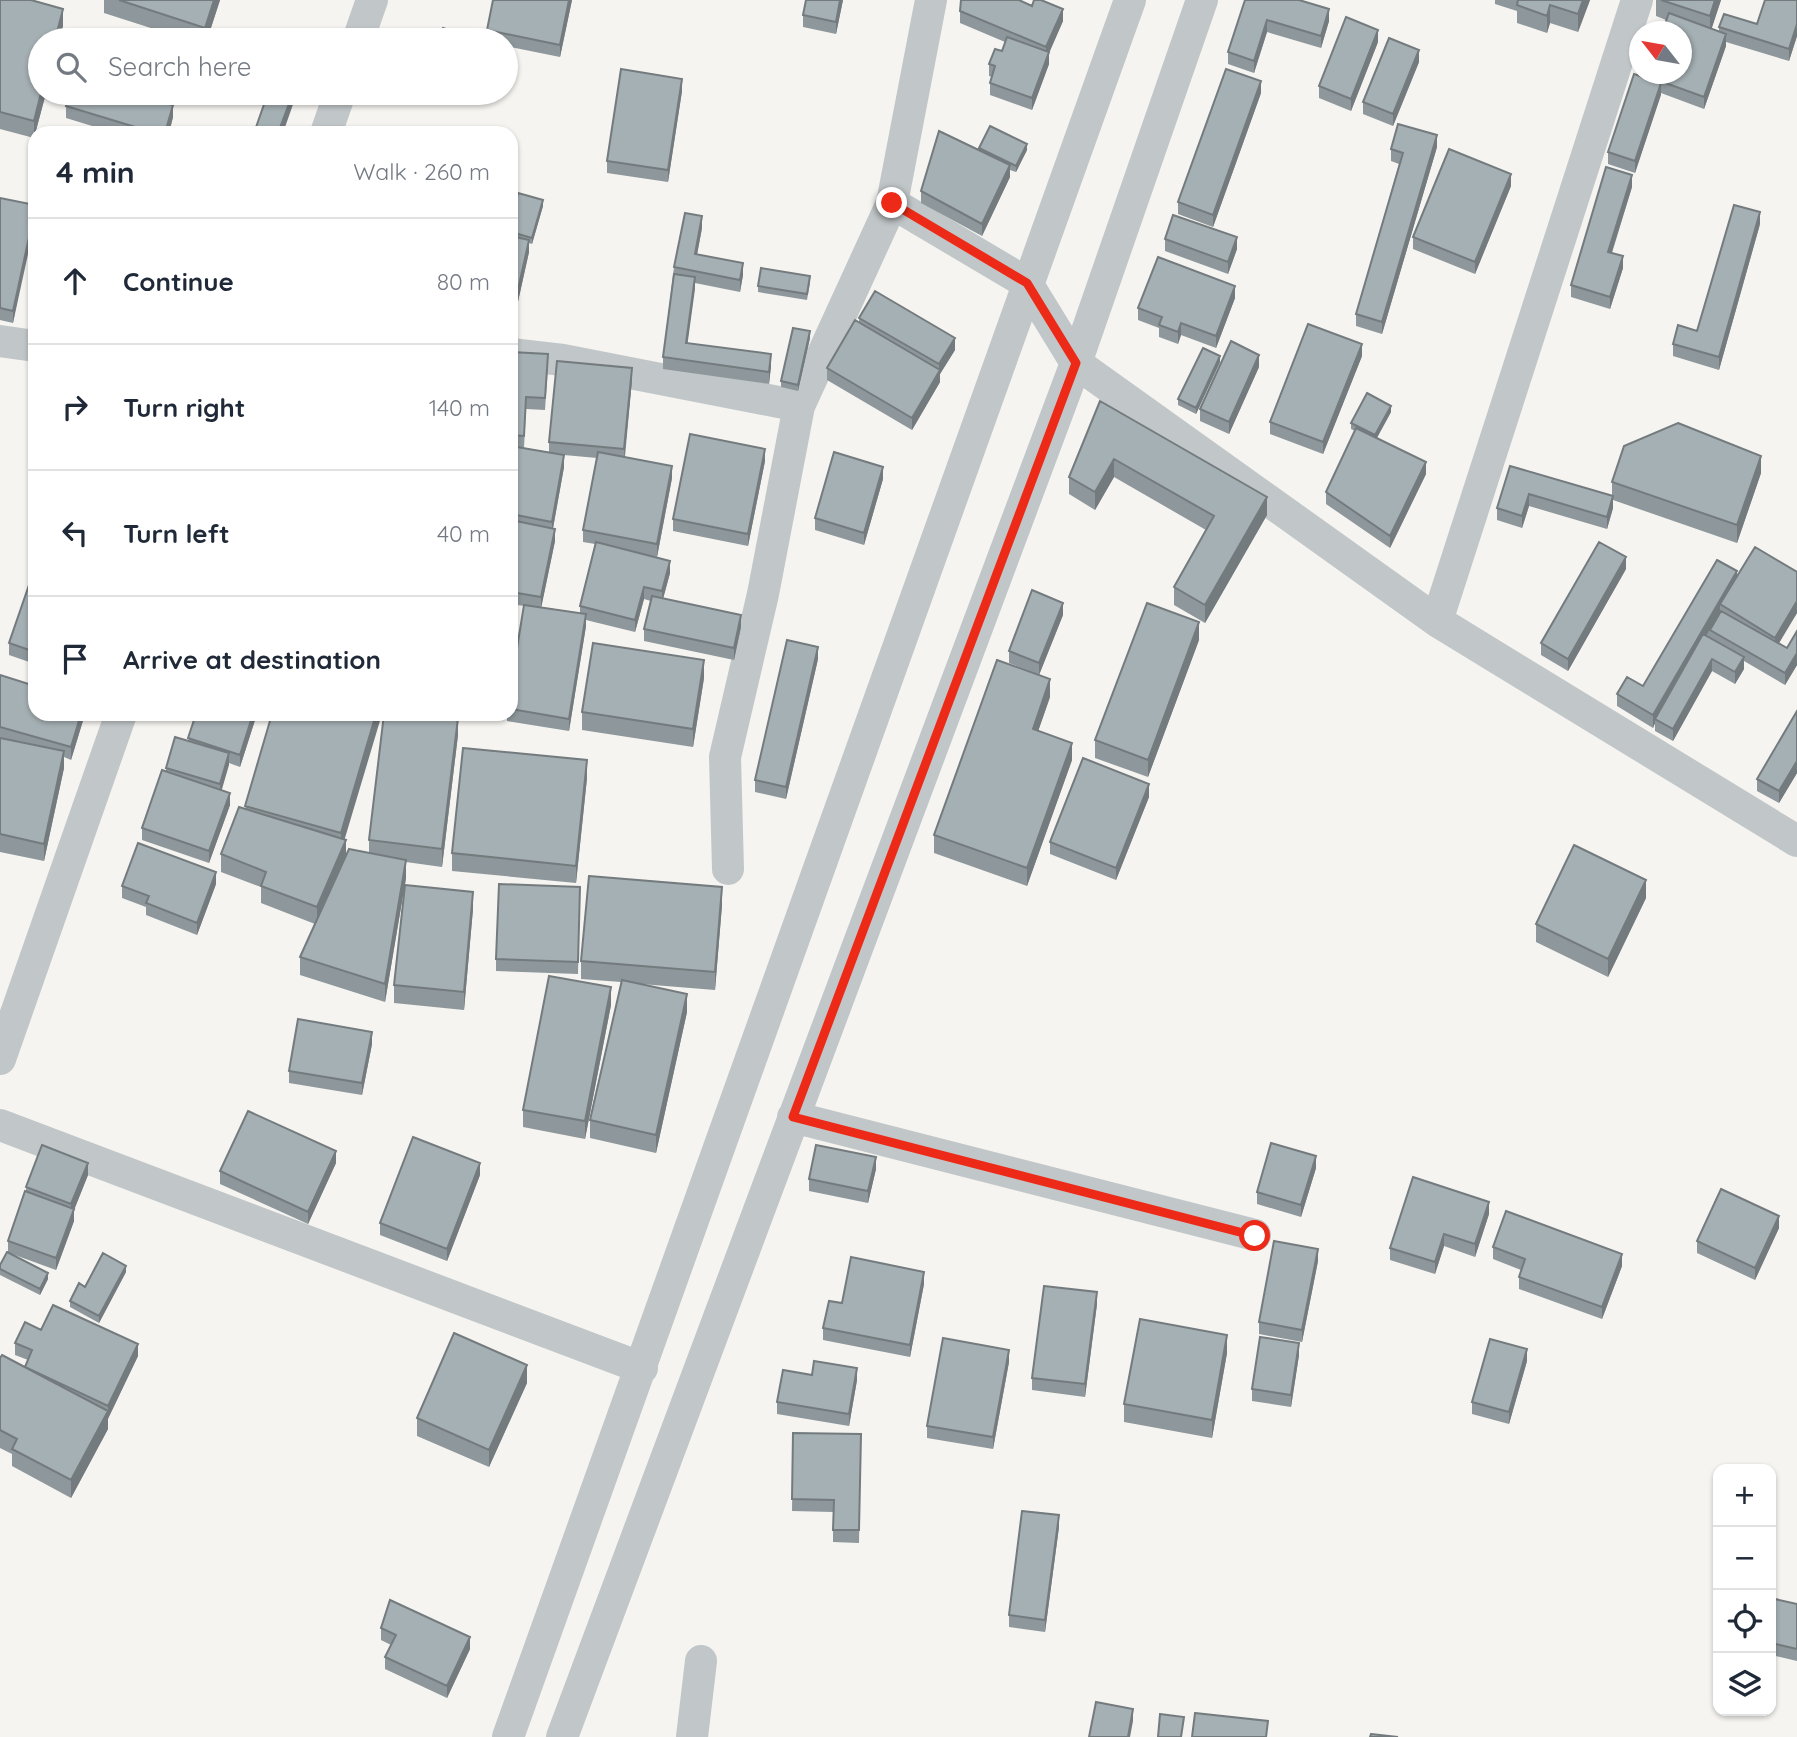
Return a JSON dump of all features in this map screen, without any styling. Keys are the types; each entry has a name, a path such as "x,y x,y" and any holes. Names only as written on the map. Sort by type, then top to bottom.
{"street":[{"path":"362,28 372,0"},
{"path":"728,869 725,757 763,594 799,406 892,203 931,0"},
{"path":"508,1737 1129,0"},
{"path":"562,1737 1076,363 1202,0"},
{"path":"1437,621 1637,0"},
{"path":"328,126 336,105"},
{"path":"892,203 1027,283 1076,363 1437,621 1797,841"},
{"path":"0,341 28,345"},
{"path":"518,355 563,360 799,406"},
{"path":"0,1059 119,721"},
{"path":"793,1117 1255,1236"},
{"path":"0,1125 642,1368"},
{"path":"692,1737 701,1661"}],"building":[{"path":"0,0 31,0 63,9 58,28 28,28 28,105 38,105 34,121 0,112"},
{"path":"119,0 214,0 205,28"},
{"path":"493,0 569,0 560,45 518,36 518,28 487,28"},
{"path":"806,0 840,0 836,22 803,15"},
{"path":"961,0 1019,0 1032,6 1034,0 1041,0 1063,9 1046,47 960,11"},
{"path":"1245,0 1299,0 1329,9 1321,36 1267,20 1254,61 1228,52"},
{"path":"1518,0 1583,0 1578,14 1550,5 1547,16 1517,5"},
{"path":"1661,0 1715,0 1710,16"},
{"path":"1765,0 1797,0 1797,24 1789,49 1719,27 1724,14 1757,24"},
{"path":"1669,13 1691,21 1666,21"},
{"path":"1346,17 1378,30 1351,99 1319,86"},
{"path":"1692,21 1726,34 1704,97 1668,84 1692,84"},
{"path":"1007,37 1049,52 1032,98 990,83 995,66 989,64 995,49 1002,51"},
{"path":"1389,38 1419,50 1393,114 1363,102"},
{"path":"621,69 682,79 668,170 607,161"},
{"path":"1226,69 1261,81 1213,215 1178,202"},
{"path":"1631,84 1661,84 1635,161 1608,152"},
{"path":"173,105 167,126 132,126 66,106"},
{"path":"264,105 288,105 281,126 256,126"},
{"path":"1398,124 1437,135 1382,322 1356,314 1403,153 1391,149"},
{"path":"990,126 1027,144 1016,166 979,148"},
{"path":"939,131 1010,165 982,224 921,191"},
{"path":"1449,149 1511,174 1475,262 1413,237"},
{"path":"1606,167 1632,175 1608,252 1623,256 1610,297 1571,285"},
{"path":"518,193 543,200 532,238 518,234"},
{"path":"0,198 28,204 28,242 13,311 0,308"},
{"path":"1734,205 1760,212 1719,357 1673,344 1678,325 1697,331"},
{"path":"685,213 702,216 695,254 743,263 740,280 674,267"},
{"path":"1173,215 1237,237 1228,262 1165,239"},
{"path":"518,238 529,240 518,290"},
{"path":"1158,257 1235,286 1216,336 1181,323 1178,332 1159,325 1162,317 1138,308"},
{"path":"761,268 810,276 807,294 758,286"},
{"path":"674,274 695,277 686,343 771,354 769,372 663,357"},
{"path":"875,291 955,338 939,364 859,318"},
{"path":"855,320 940,370 912,418 827,368"},
{"path":"1308,324 1362,344 1323,442 1270,422"},
{"path":"793,328 810,331 798,385 781,381"},
{"path":"1231,341 1259,355 1229,422 1200,409"},
{"path":"1203,348 1220,356 1196,408 1178,399"},
{"path":"518,352 548,354 545,398 526,397 524,436 518,436"},
{"path":"557,361 632,368 624,449 549,442"},
{"path":"1367,393 1391,406 1375,435 1351,423"},
{"path":"1100,401 1267,497 1205,605 1174,587 1214,516 1114,459 1095,492 1069,477"},
{"path":"1678,423 1761,456 1737,525 1612,482 1624,446"},
{"path":"1356,428 1426,462 1390,536 1326,492"},
{"path":"690,434 765,449 748,534 673,519"},
{"path":"518,447 564,455 552,522 518,515"},
{"path":"598,452 672,466 657,544 583,530"},
{"path":"834,452 883,467 864,533 815,518"},
{"path":"1510,466 1613,496 1607,517 1529,494 1522,516 1497,508"},
{"path":"518,521 555,529 541,597 518,593"},
{"path":"596,542 670,561 662,591 644,587 635,620 580,606"},
{"path":"1599,542 1626,557 1568,659 1541,643"},
{"path":"1755,547 1797,572 1797,601 1775,638 1720,604"},
{"path":"1717,560 1737,571 1653,715 1617,694 1627,677 1643,686"},
{"path":"28,588 28,650 9,643"},
{"path":"1032,590 1063,603 1039,663 1009,651"},
{"path":"652,596 741,615 734,648 644,629"},
{"path":"1147,603 1199,622 1148,760 1095,740"},
{"path":"524,605 586,614 569,719 518,710 518,642"},
{"path":"1721,611 1787,648 1797,631 1797,653 1785,673 1710,630"},
{"path":"1703,634 1744,657 1735,672 1712,659 1673,729 1655,719"},
{"path":"787,640 818,647 786,787 755,780"},
{"path":"593,643 704,660 693,729 582,712"},
{"path":"997,660 1050,679 1033,729 1072,743 1027,868 934,835"},
{"path":"0,675 28,684 28,721 79,721 71,747 0,727"},
{"path":"1797,711 1797,761 1779,791 1757,779"},
{"path":"194,721 251,721 240,755 188,738"},
{"path":"270,721 374,721 341,833 245,806"},
{"path":"383,721 458,721 442,849 369,840"},
{"path":"175,737 229,753 220,784 166,768"},
{"path":"0,738 64,751 44,844 0,834"},
{"path":"463,748 587,760 576,866 452,853"},
{"path":"1083,758 1149,784 1116,868 1050,842"},
{"path":"162,770 230,793 209,851 142,828"},
{"path":"239,807 346,840 317,907 261,886 266,872 221,854"},
{"path":"138,843 216,872 197,923 146,903 149,896 122,886"},
{"path":"1574,845 1646,880 1608,959 1536,924"},
{"path":"349,849 406,860 385,984 300,957"},
{"path":"589,876 722,887 715,972 581,961"},
{"path":"499,884 580,887 578,962 496,959"},
{"path":"405,885 473,892 464,992 394,985"},
{"path":"549,976 611,987 585,1121 523,1110"},
{"path":"622,980 687,994 656,1135 590,1120"},
{"path":"298,1019 372,1032 362,1083 289,1071"},
{"path":"248,1111 336,1151 308,1212 220,1171"},
{"path":"413,1137 480,1163 447,1249 380,1223"},
{"path":"1271,1143 1316,1156 1301,1205 1257,1192"},
{"path":"42,1145 88,1163 71,1204 26,1187"},
{"path":"816,1145 876,1157 868,1191 809,1179"},
{"path":"1413,1177 1489,1202 1475,1244 1444,1234 1435,1262 1390,1248"},
{"path":"1721,1189 1779,1216 1755,1268 1697,1241"},
{"path":"25,1191 74,1209 56,1258 8,1241"},
{"path":"1506,1211 1622,1254 1602,1307 1519,1277 1525,1259 1493,1247"},
{"path":"1274,1241 1318,1249 1302,1330 1259,1322"},
{"path":"7,1252 48,1273 40,1289 0,1269"},
{"path":"103,1253 126,1266 99,1316 70,1301 79,1283 85,1287"},
{"path":"851,1257 924,1272 910,1345 823,1328 829,1301 842,1303"},
{"path":"1044,1286 1097,1292 1085,1384 1032,1378"},
{"path":"53,1305 138,1344 108,1406 25,1367 32,1350 15,1343 25,1322 41,1330"},
{"path":"1140,1319 1227,1335 1212,1420 1124,1404"},
{"path":"454,1333 527,1365 489,1450 417,1418"},
{"path":"1260,1337 1299,1343 1291,1395 1252,1389"},
{"path":"943,1338 1009,1350 993,1437 927,1426"},
{"path":"1490,1339 1527,1349 1509,1412 1472,1402"},
{"path":"2,1355 108,1411 71,1480 12,1449 17,1439 0,1430"},
{"path":"814,1361 857,1368 849,1414 777,1402 783,1370 812,1375"},
{"path":"793,1433 861,1434 859,1530 833,1530 834,1500 792,1499"},
{"path":"1022,1511 1059,1515 1045,1620 1009,1615"},
{"path":"1776,1599 1797,1604 1797,1649 1776,1644"},
{"path":"390,1600 470,1637 447,1686 385,1657 396,1635 381,1628"},
{"path":"1096,1702 1133,1709 1128,1737 1089,1737"},
{"path":"1195,1713 1268,1721 1266,1737 1192,1737"},
{"path":"1160,1714 1184,1717 1181,1737 1158,1737"},
{"path":"1371,1734 1398,1737 1370,1737"}],"route":[{"path":"892,203 1027,283 1076,363 793,1117 1255,1236"}]}
